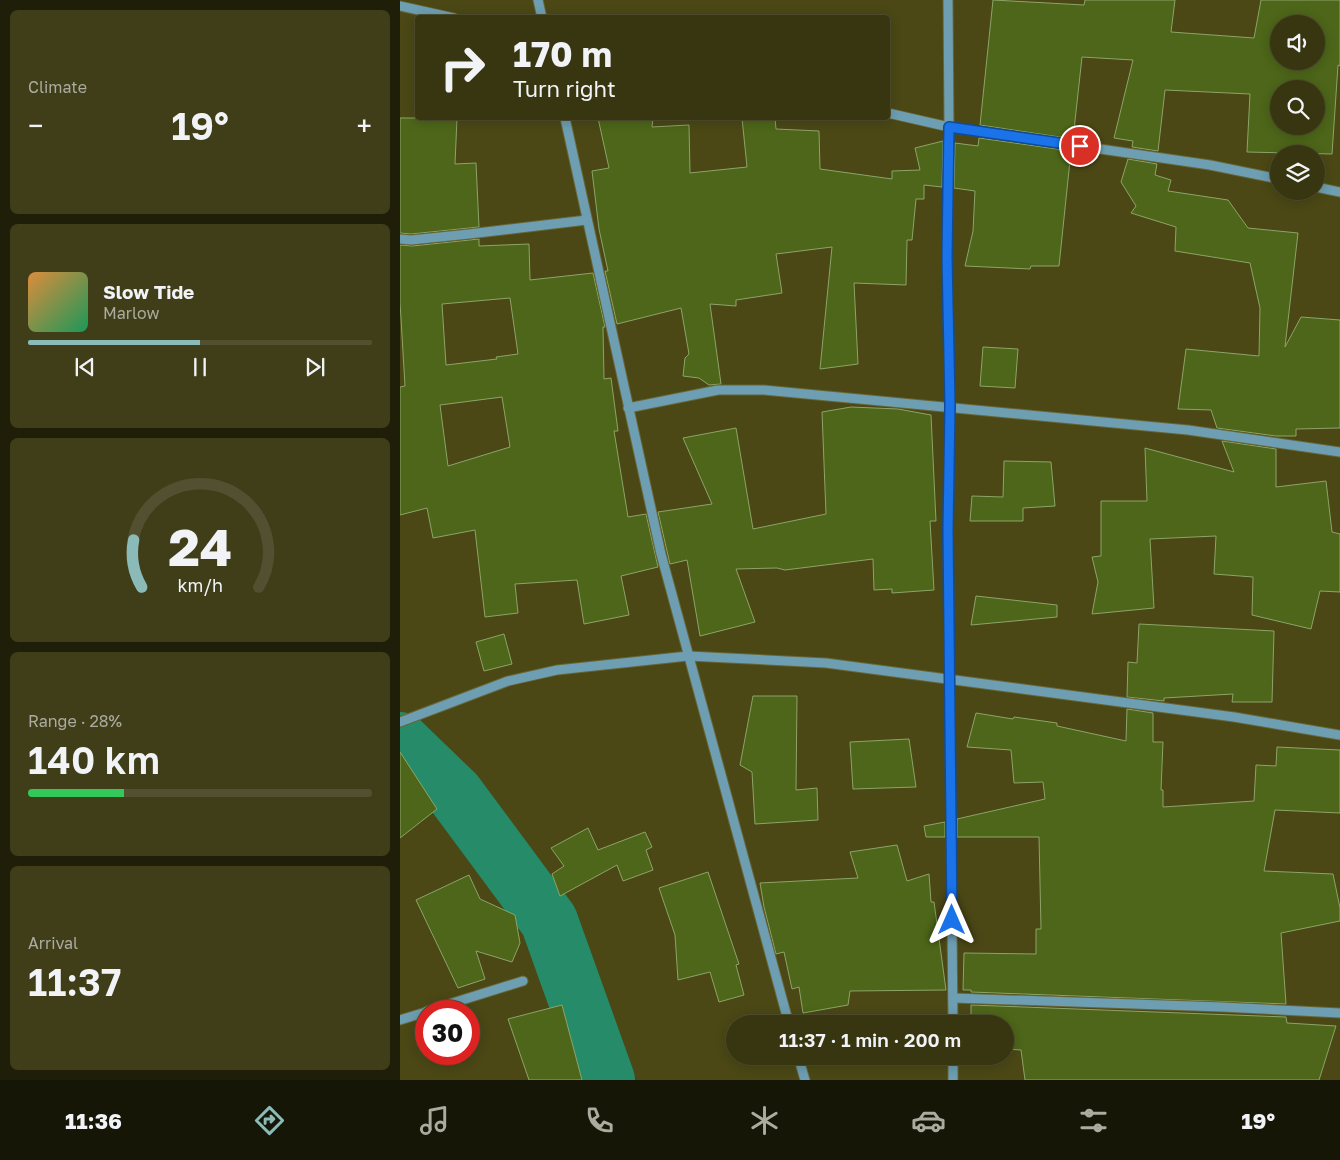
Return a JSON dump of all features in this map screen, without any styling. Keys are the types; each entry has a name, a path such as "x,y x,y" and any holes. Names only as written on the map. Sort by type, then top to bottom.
{"street":[{"path":"538,0 541,15"},
{"path":"948,0 947,256 950,406 948,530 953,1015"},
{"path":"400,6 440,15"},
{"path":"890,113 949,127 1210,165 1270,177"},
{"path":"564,120 661,554 787,1015"},
{"path":"1325,189 1340,192"},
{"path":"400,239 411,240 587,220"},
{"path":"628,408 718,390 755,390 950,406 1188,430 1340,452"},
{"path":"400,722 508,681 557,670 688,656 826,663 1234,717 1340,735"},
{"path":"462,1000 523,981"},
{"path":"953,998 1340,1013"},
{"path":"400,1020 415,1015"},
{"path":"800,1065 804,1080"},
{"path":"953,1065 954,1080"}],"building":[{"path":"993,0 1084,5 1085,0 1175,0 1171,32 1254,38 1261,0 1340,0 1340,66 1338,65 1332,154 1325,154 1325,145 1270,145 1270,153 1247,152 1250,94 1165,90 1158,151 1132,147 1133,141 1114,138 1133,60 1082,57 1073,139 980,125"},
{"path":"400,118 457,120 455,164 476,163 479,227 411,234 400,233"},
{"path":"598,120 653,120 652,127 689,125 690,173 747,167 742,120 775,120 776,129 819,131 820,169 892,179 892,171 920,170 915,148 943,141 942,187 924,185 924,199 916,199 912,240 907,240 906,285 854,283 858,364 820,369 832,247 776,254 782,293 736,300 736,306 710,304 721,384 709,385 699,378 683,376 685,358 689,354 681,308 617,324 605,271 608,271 599,229 592,171 609,168"},
{"path":"979,138 1071,151 1059,266 1031,266 1030,269 965,266 973,231 975,191 954,188 955,143 978,146"},
{"path":"1128,159 1157,164 1155,175 1171,180 1168,191 1228,200 1248,228 1298,233 1285,347 1301,317 1340,320 1340,428 1296,429 1296,436 1276,436 1217,428 1211,410 1178,409 1186,349 1259,356 1260,308 1250,263 1175,251 1176,227 1131,213 1136,206 1121,182"},
{"path":"479,239 479,246 529,244 530,280 593,273 605,327 603,327 604,379 611,378 618,431 614,431 628,517 646,514 658,567 621,576 629,615 584,624 577,580 515,584 518,613 485,617 475,530 433,538 427,508 400,515 400,387 405,386 400,302 400,245 412,246","holes":["510,298 518,354 496,357 497,359 446,365 442,304","502,397 510,447 448,466 440,405"]},
{"path":"983,347 1018,349 1015,388 980,386"},
{"path":"851,407 898,409 931,415 936,521 930,521 934,590 892,593 892,589 874,590 873,559 785,570 777,568 736,569 755,622 700,636 687,560 670,564 658,512 712,504 683,438 736,428 753,529 826,514 822,412"},
{"path":"1222,441 1276,449 1276,487 1326,481 1332,532 1340,534 1340,592 1320,591 1311,629 1252,615 1253,577 1214,574 1216,536 1150,539 1154,608 1092,614 1098,582 1092,557 1101,556 1101,501 1147,501 1145,448 1234,472"},
{"path":"1004,461 1051,462 1055,506 1023,508 1023,521 970,521 972,496 1003,497"},
{"path":"976,596 1057,605 1057,617 971,625"},
{"path":"1139,624 1274,631 1272,702 1232,702 1233,694 1164,698 1164,701 1127,697 1128,662 1137,663"},
{"path":"504,634 512,664 484,671 476,642"},
{"path":"753,696 797,696 796,790 817,788 818,820 755,824 752,772 740,765"},
{"path":"1127,709 1153,713 1153,742 1163,742 1161,790 1163,790 1163,807 1254,801 1256,765 1276,766 1277,747 1340,750 1340,813 1275,810 1264,871 1333,874 1340,908 1340,921 1281,933 1286,1004 971,992 971,990 963,990 964,953 1036,954 1036,929 1041,929 1039,837 957,837 957,819 1045,799 1043,782 1014,783 1011,750 967,747 976,713 1057,723 1057,726 1126,741"},
{"path":"909,739 916,787 853,789 850,742"},
{"path":"400,752 437,809 400,838"},
{"path":"945,822 945,837 926,837 924,826"},
{"path":"588,828 598,850 645,832 652,847 646,850 653,870 623,881 617,865 560,896 552,874 564,866 551,848"},
{"path":"897,845 907,881 929,874 931,902 934,902 946,990 850,991 848,1005 803,1013 799,987 792,989 784,952 776,954 760,883 858,878 850,852"},
{"path":"708,872 739,964 736,965 744,995 719,1002 710,972 678,980 675,935 659,888"},
{"path":"469,875 480,899 515,915 520,943 512,962 476,951 485,979 458,988 416,900"},
{"path":"562,1005 582,1080 529,1080 508,1019"},
{"path":"971,1005 1286,1017 1287,1023 1336,1026 1319,1080 1025,1080 1021,1050 1014,1050 1014,1015 971,1015"}],"waterway":[{"path":"400,741 455,794 549,921 606,1080"}],"route":[{"path":"952,920 948,530 950,406 947,256 949,127 1080,146"}]}
